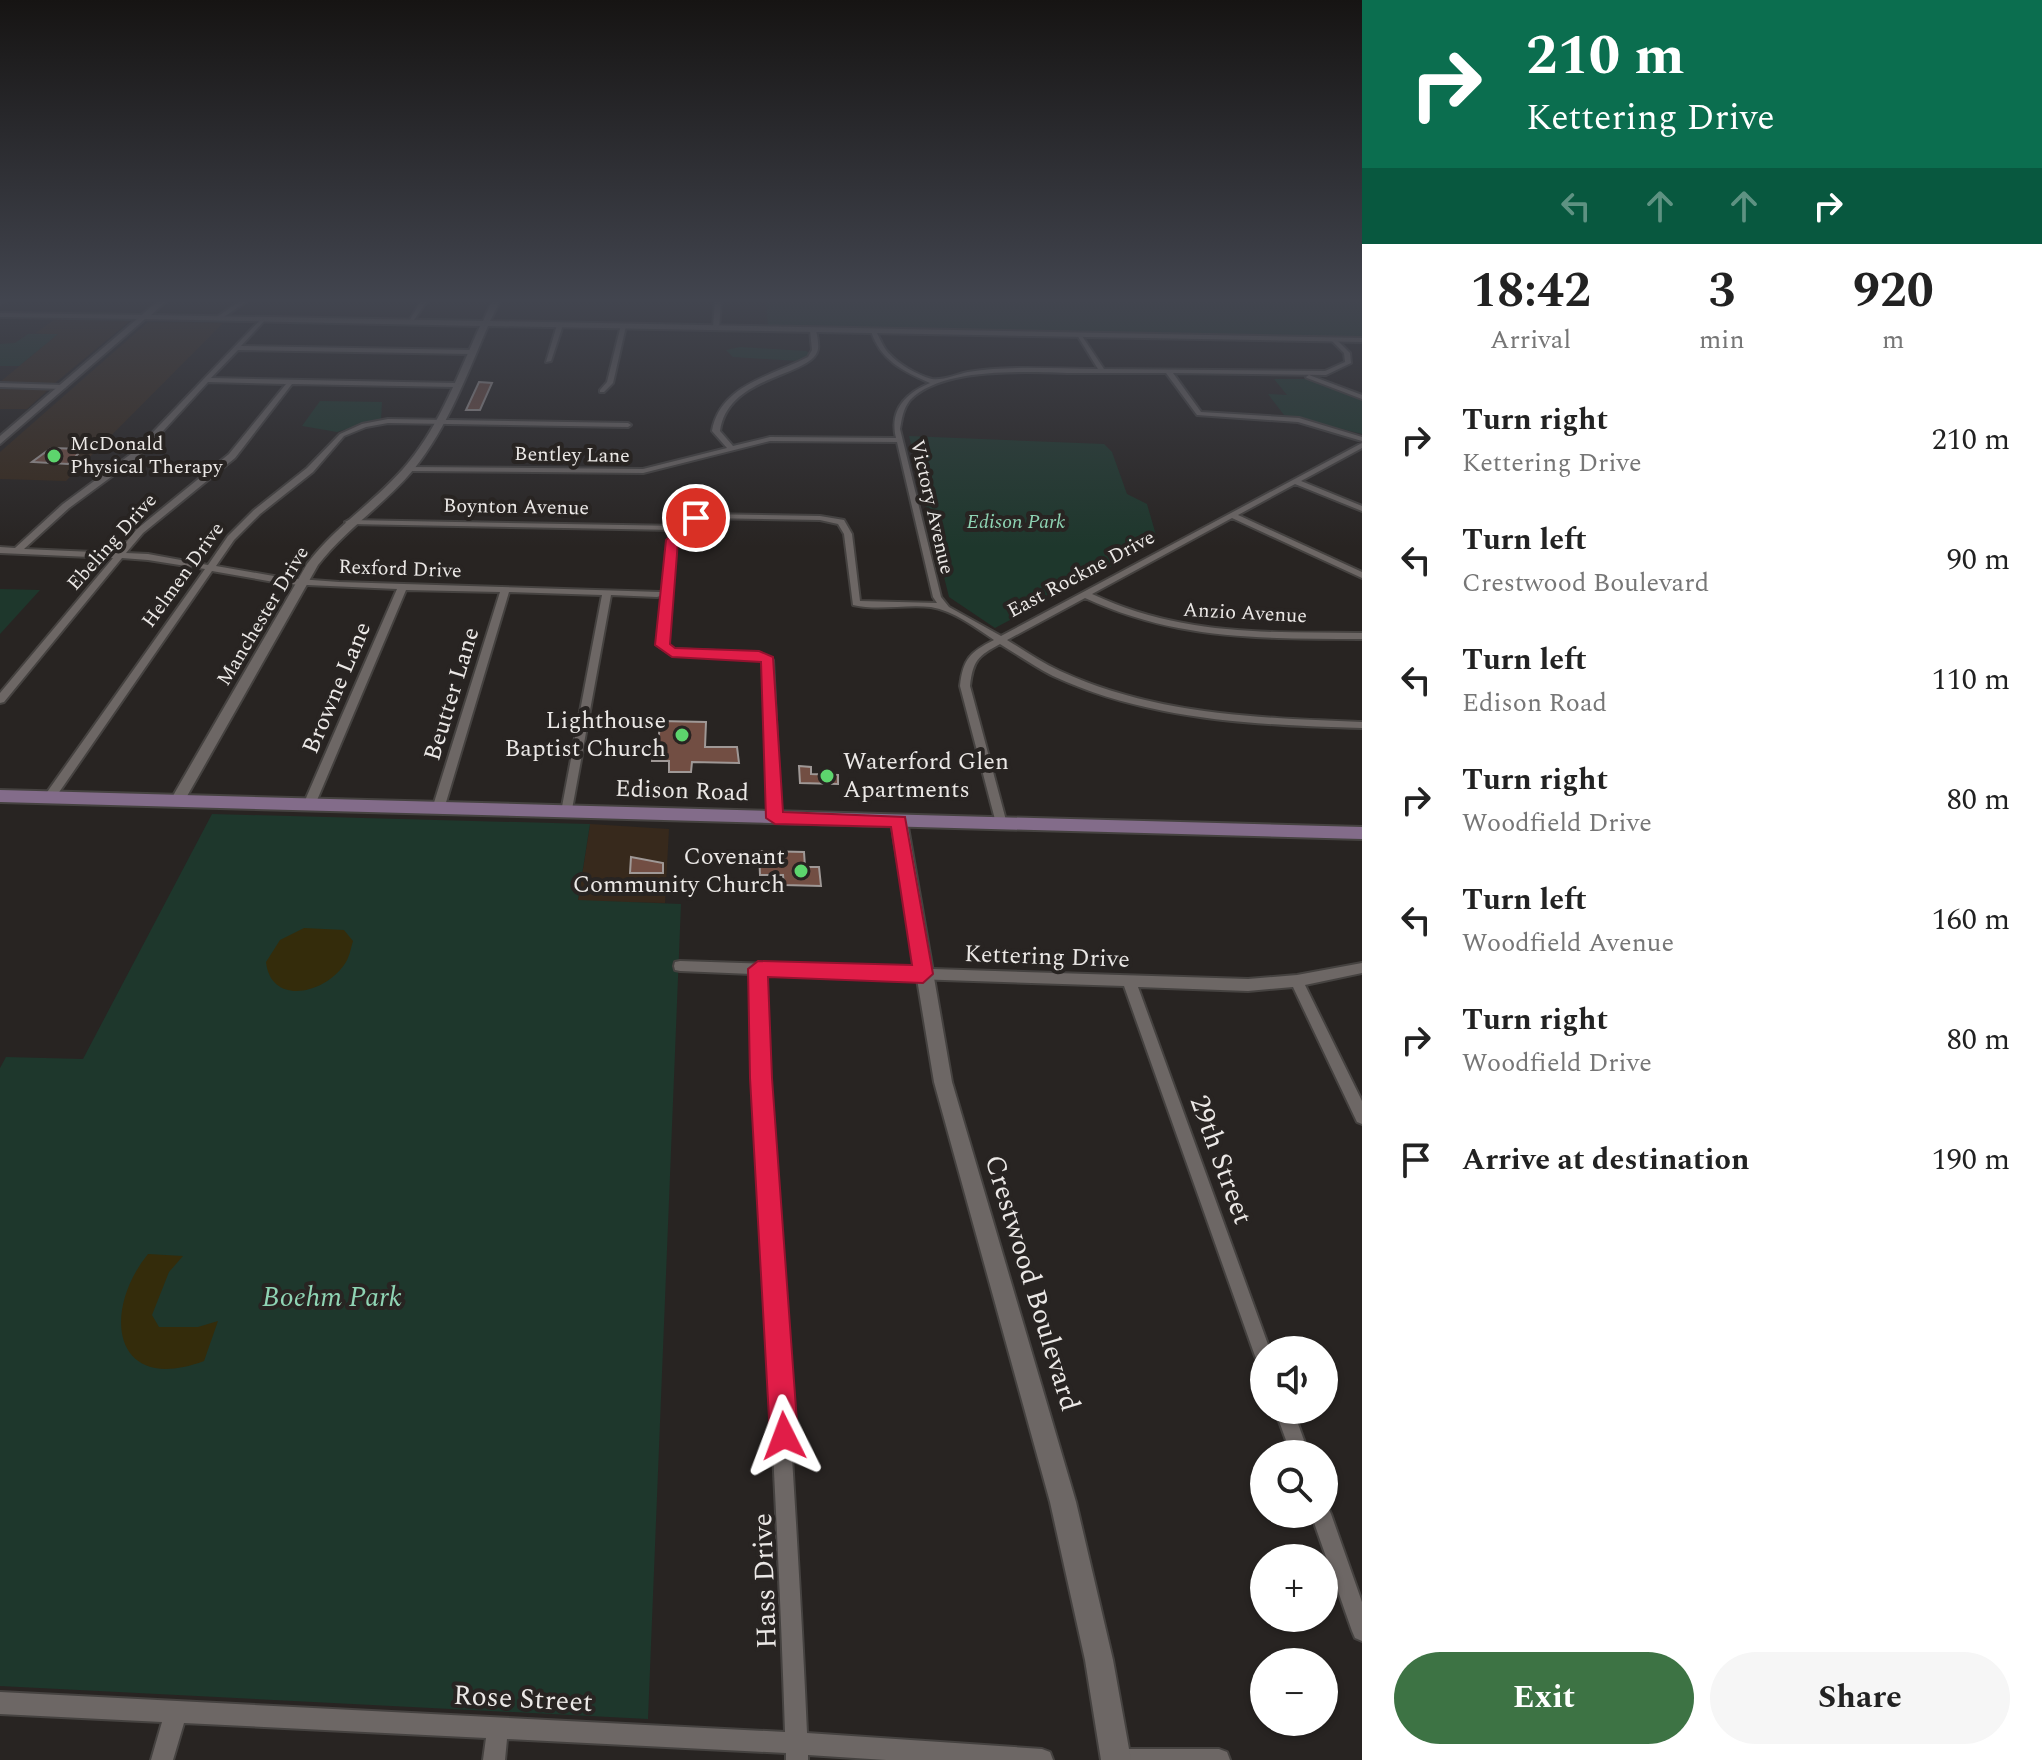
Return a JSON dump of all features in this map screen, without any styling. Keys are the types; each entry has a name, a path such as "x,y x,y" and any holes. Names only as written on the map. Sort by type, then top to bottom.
{"main road":[{"name":"Edison Road","path":"0,796 1362,833"}],"street":[{"path":"0,441 67,383"},
{"path":"18,550 66,506 138,453 205,383"},
{"name":"Ebeling Drive","path":"0,700 120,554 151,521 232,456 289,383"},
{"path":"378,383 455,385"},
{"path":"602,391 610,383"},
{"path":"732,449 716,431 719,414 745,390 759,383"},
{"name":"Victory Avenue","path":"936,383 914,394 896,418 937,597 945,607"},
{"path":"1176,383 1199,414 1283,417 1329,427 1362,439"},
{"path":"1327,383 1362,397"},
{"path":"0,385 63,387"},
{"name":"Manchester Drive","path":"177,801 322,551 349,522 409,469 455,385"},
{"name":"Helmen Drive","path":"49,798 209,568 248,520 310,470 342,435 379,422 628,425"},
{"name":"Bentley Lane","path":"409,469 643,471 786,438 899,440"},
{"name":"East Rockne Drive","path":"1001,824 964,677 972,659 997,640 1362,445"},
{"path":"1295,481 1362,509"},
{"path":"1231,515 1362,575"},
{"path":"775,818 768,660 759,656 672,652 662,645 672,540 696,518 828,518 844,525 856,603 945,607 997,640 1073,680 1171,711 1240,721 1362,725"},
{"name":"Boynton Avenue","path":"349,522 682,528"},
{"name":"Rexford Drive","path":"0,550 120,554 301,583 657,594"},
{"name":"Browne Lane","path":"309,805 402,588"},
{"name":"Beutter Lane","path":"438,809 505,591"},
{"path":"567,812 607,593"},
{"name":"Anzio Avenue","path":"1084,594 1131,616 1180,629 1362,636"},
{"name":"Crestwood Boulevard","path":"899,821 923,974 956,1133 1018,1336 1063,1502 1099,1660 1116,1760"},
{"name":"Kettering Drive","path":"680,966 1248,985 1297,981 1362,968"},
{"name":"Hass Drive","path":"758,969 761,1078 788,1499 797,1752"},
{"name":"29th Street","path":"1129,981 1257,1336"},
{"path":"1297,981 1362,1117"},
{"path":"1326,1528 1362,1631"},
{"name":"Rose Street","path":"0,1703 498,1729 797,1752 1042,1760"},
{"path":"162,1760 176,1712"},
{"path":"494,1760 498,1729"},
{"path":"1127,1760 1219,1760"}],"shaded area":[{"path":"78,383 163,383 66,481 0,479 0,452"},
{"path":"0,389 48,390 27,409 0,409"},
{"path":"590,824 669,829 665,903 578,901"}],"green space":[{"path":"1277,383 1318,383 1362,399 1362,434 1284,415 1268,394 1287,395"},
{"path":"320,401 382,402 381,419 337,432 302,426"},
{"name":"Edison Park","path":"909,436 1104,444 1112,452 1127,494 1147,504 1158,542 995,628 949,597"},
{"path":"0,589 40,590 0,634"},
{"name":"Boehm Park","path":"212,814 590,824 578,900 681,904 648,1719 0,1686 0,1068 6,1057 83,1059"}],"sand":[{"path":"304,928 344,930 353,941 349,957 324,983 299,991 288,990 277,985 270,976 266,962 280,940"},
{"path":"148,1254 183,1256 169,1272 152,1315 159,1327 198,1327 218,1321 204,1361 174,1369 150,1367 134,1357 124,1342 121,1322 124,1300 133,1277"}],"building":[{"path":"478,383 492,383 480,410 466,410"},
{"name":"McDonald Physical Therapy","path":"51,448 83,449 68,464 32,462"},
{"name":"Lighthouse Baptist Church","path":"660,721 706,722 705,747 737,747 739,763 692,762 691,772 669,772 669,761 652,761 653,748 658,748"},
{"name":"Waterford Glen Apartments","path":"799,766 811,767 811,774 838,775 838,784 800,783"},
{"name":"Covenant Community Church","path":"759,851 804,852 805,867 819,867 821,886 784,885 783,875 760,875"},
{"path":"631,857 663,863 663,873 630,873"}],"place":[{"name":"McDonald Physical Therapy","path":"54,456"},
{"name":"Lighthouse Baptist Church","path":"682,735"},
{"name":"Waterford Glen Apartments","path":"827,776"},
{"name":"Covenant Community Church","path":"801,871"}],"route":[{"path":"696,518 688,522 672,540 662,645 672,652 759,656 768,660 775,818 899,821 923,974 758,969 761,1078 784,1436"}]}
